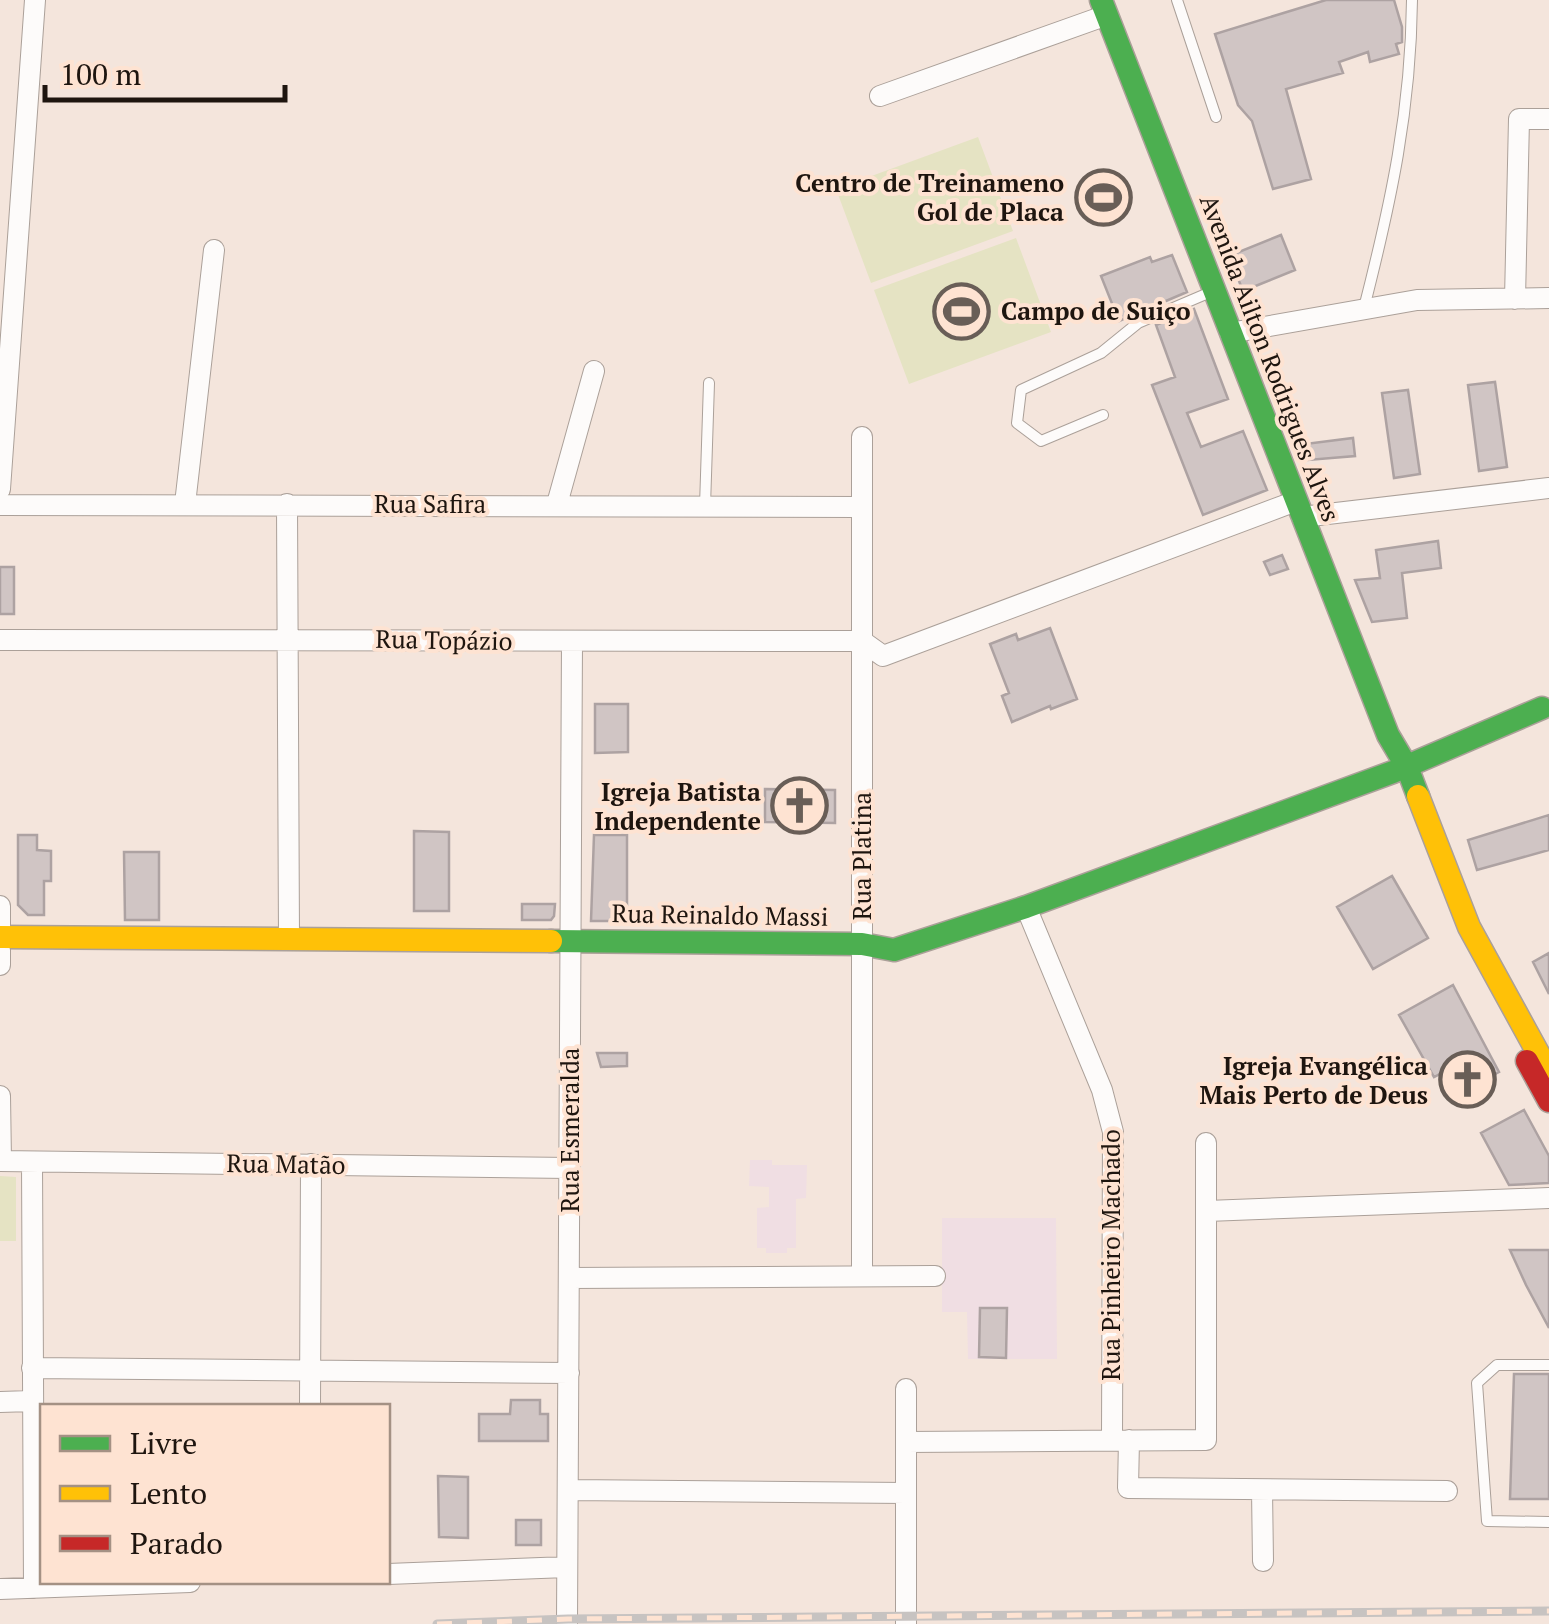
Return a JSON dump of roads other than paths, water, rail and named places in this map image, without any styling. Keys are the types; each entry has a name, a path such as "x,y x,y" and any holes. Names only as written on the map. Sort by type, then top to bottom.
{"street":[{"path":"0,489 36,0"},
{"path":"880,96 1104,7"},
{"name":"Avenida Ailton Rodrigues Alves","path":"1104,7 1388,735 1455,931 1549,1073"},
{"path":"1515,299 1519,119 1549,119"},
{"path":"185,504 214,250"},
{"path":"1230,332 1417,300 1549,298"},
{"path":"557,504 594,372"},
{"name":"Rua Platina","path":"862,437 862,1276"},
{"path":"862,664 1299,509 1549,488"},
{"name":"Rua Safira","path":"0,504 861,507"},
{"path":"287,504 289,940"},
{"name":"Rua Topázio","path":"0,640 862,640"},
{"path":"862,640 883,656"},
{"name":"Rua Esmeralda","path":"567,1623 572,642"},
{"name":"Rua Reinaldo Massi","path":"0,937 862,944 894,950 1026,907 1400,769 1542,708"},
{"path":"0,906 0,929"},
{"name":"Rua Pinheiro Machado","path":"1026,907 1102,1090 1113,1132 1120,1440 1128,1488 1262,1490"},
{"path":"0,950 0,965"},
{"name":"Avenida Ailton Rodrigues Alves","path":"1510,1014 1549,1101"},
{"path":"0,1096 0,1161"},
{"path":"906,1442 1206,1440 1206,1142"},
{"name":"Rua Matão","path":"0,1161 570,1168"},
{"path":"32,1162 34,1588"},
{"path":"310,1404 311,1164"},
{"path":"1206,1212 1549,1198"},
{"path":"569,1278 935,1276"},
{"path":"32,1368 569,1373"},
{"path":"906,1389 906,1624"},
{"path":"0,1402 32,1401"},
{"path":"569,1490 906,1493"},
{"path":"1262,1560 1262,1490 1447,1492"},
{"path":"390,1574 568,1567"},
{"path":"0,1589 138,1584"}],"lane":[{"path":"1177,0 1216,117"},
{"path":"1364,308 1393,193 1404,124 1412,0"},
{"path":"1103,414 1041,440 1017,422 1021,390 1101,353 1138,323 1214,290"},
{"path":"705,506 709,384"},
{"path":"1549,1365 1498,1365 1477,1383 1487,1522 1549,1522"}],"railway":[{"path":"437,1624 568,1619 1549,1611"}],"place":[{"name":"Centro de Treinameno Gol de Placa","path":"1103,197"},
{"name":"Campo de Suiço","path":"962,311"},
{"name":"Igreja Batista Independente","path":"800,806"},
{"name":"Igreja Evangélica Mais Perto de Deus","path":"1467,1080"}]}
